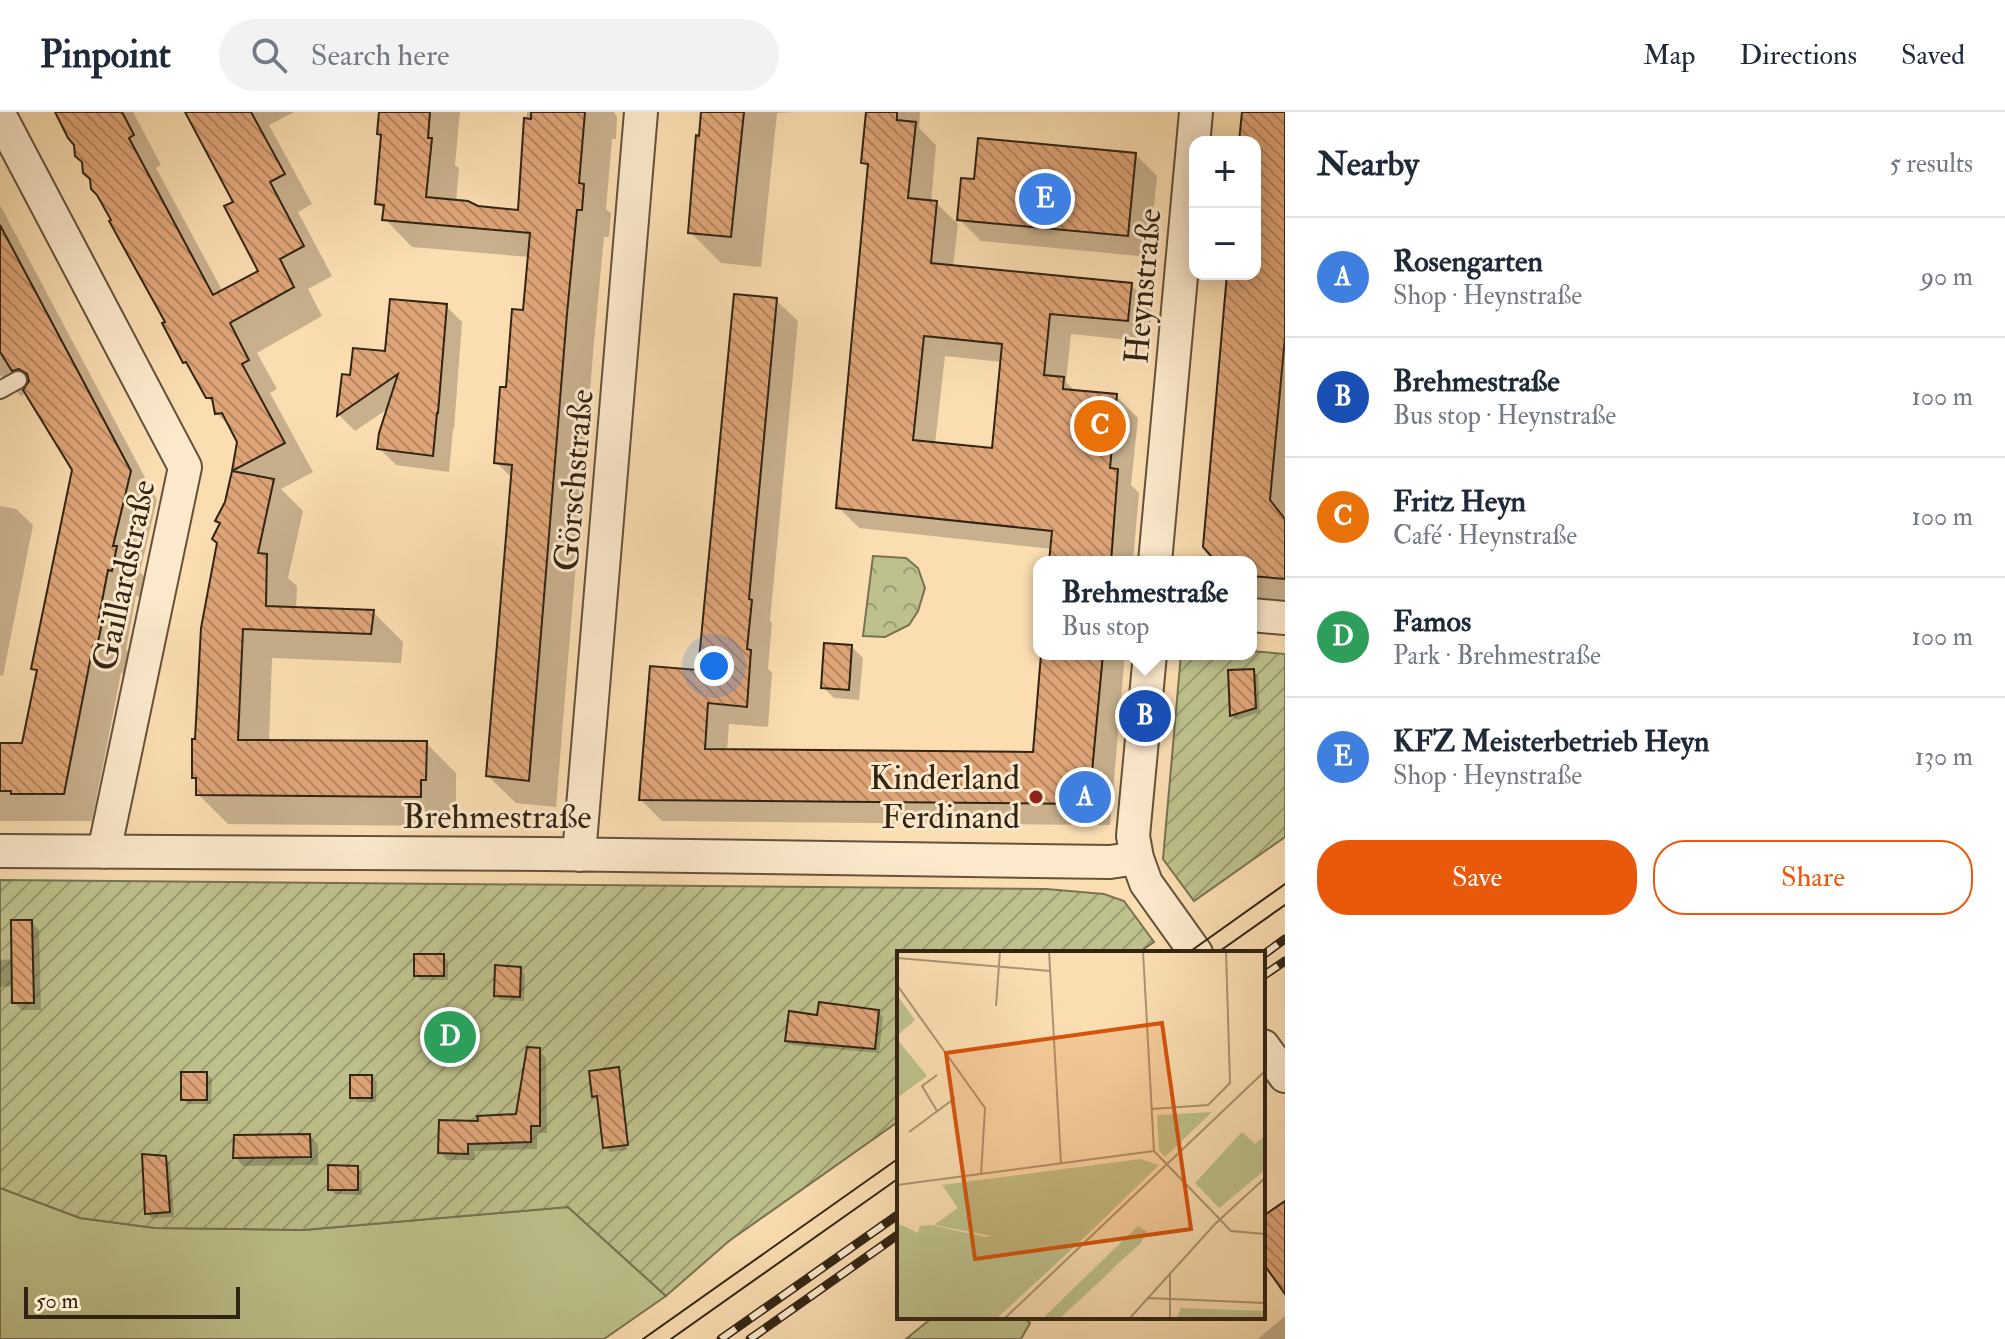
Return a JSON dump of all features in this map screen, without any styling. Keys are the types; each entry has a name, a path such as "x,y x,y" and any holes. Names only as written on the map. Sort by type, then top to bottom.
{"street":[{"name":"Görschstraße","path":"579,855 641,112"},
{"name":"Heynstraße","path":"1156,556 1196,112"},
{"name":"Gaillardstraße","path":"0,116 185,467 104,852"},
{"path":"1257,616 1285,618"},
{"path":"1149,660 1133,836 1146,883 1195,951"},
{"name":"Brehmestraße","path":"0,851 1110,862 1137,858"},
{"path":"1265,1049 1285,1076"}],"lane":[{"path":"0,390 18,380"}],"green space":[{"path":"873,556 906,558 918,568 925,588 918,611 909,625 885,637 863,636"},
{"path":"1257,652 1285,654 1285,837 1194,901 1163,859 1180,660 1257,660"},
{"path":"0,880 1046,889 1104,894 1124,901 1154,942 1141,951 897,951 897,1122 729,1241 666,1296 568,1207 303,1230 155,1228 80,1218 0,1188"},
{"path":"0,1188 80,1218 155,1228 303,1230 568,1207 666,1296 604,1339 0,1339"},
{"path":"931,1319 1025,1319 1030,1323 1021,1339 906,1339"}],"building":[{"path":"55,112 122,112 134,135 129,138 213,295 258,271 224,206 233,202 185,112 251,112 285,174 270,182 304,246 280,259 294,287 230,323 249,360 242,364 285,443 232,471 237,442 222,413 215,414 212,398 206,398 186,362 183,363 162,323 165,322 111,220 91,189 90,179 83,173 82,162 75,156 74,145"},
{"path":"379,112 430,112 428,138 432,138 426,197 518,210 524,118 531,119 531,112 585,112 579,183 584,184 582,210 577,210 567,314 529,781 486,776 512,465 494,463 500,387 506,387 512,309 523,310 530,233 382,220 384,205 375,204 381,135 377,134"},
{"path":"701,112 744,112 731,237 688,233 696,135 699,136"},
{"path":"866,112 897,112 897,120 916,122 908,198 937,201 931,263 1132,283 1128,321 1050,314 1044,375 1064,377 1063,389 1117,394 1110,468 1118,469 1111,556 1050,556 1052,531 836,508 868,164 861,163","holes":["924,336 1002,344 992,448 913,440"]},
{"path":"1242,112 1285,112 1285,337 1270,500 1285,519 1285,579 1257,577 1257,556 1211,556 1203,547 1226,280 1261,280 1261,136 1240,136"},
{"path":"978,138 1136,153 1128,236 957,220 961,178 974,179"},
{"path":"0,225 131,471 113,546 117,546 112,571 108,570 98,622 102,623 97,647 93,646 64,794 11,794 11,791 0,791 0,743 22,743 37,670 31,669 72,470 23,390 29,381 27,374 19,369 12,371 0,352"},
{"path":"734,294 777,298 749,599 752,600 747,649 751,650 747,707 708,703 705,749 1033,752 1041,660 1102,660 1089,804 639,800 650,666 698,670"},
{"path":"390,299 447,304 433,456 377,449 398,374 337,416 342,374 350,375 353,348 385,351"},
{"path":"232,471 274,479 258,553 267,554 266,606 374,610 371,634 243,629 238,740 427,741 426,780 421,780 421,797 196,795 196,778 192,778 192,739 195,739 201,628 217,543 212,539 220,523 215,521 225,502"},
{"path":"824,643 852,645 849,690 821,688"},
{"path":"1254,669 1256,708 1230,716 1228,670"},
{"path":"11,920 32,920 34,1003 12,1003"},
{"path":"414,954 444,954 444,976 414,976"},
{"path":"495,965 521,967 520,997 494,996"},
{"path":"819,1002 879,1010 875,1049 785,1041 789,1011 817,1015"},
{"path":"527,1047 540,1048 540,1126 531,1126 531,1142 468,1144 468,1154 438,1153 439,1120 478,1121 477,1116 516,1114"},
{"path":"619,1067 628,1145 603,1148 597,1096 592,1097 589,1071"},
{"path":"181,1072 207,1072 207,1100 181,1100"},
{"path":"350,1075 372,1075 372,1098 350,1098"},
{"path":"310,1134 311,1157 233,1158 234,1135"},
{"path":"142,1154 166,1156 170,1212 145,1214"},
{"path":"328,1165 358,1166 358,1190 328,1190"},
{"path":"1285,1201 1285,1294 1265,1266 1265,1215"}],"tram line":[{"path":"1191,951 1285,884"},
{"path":"1220,951 1285,905"},
{"path":"643,1339 897,1159"},
{"path":"671,1339 897,1179"}],"railway":[{"path":"1265,954 1285,939"},
{"path":"1265,975 1285,961"},
{"path":"721,1339 897,1215"},
{"path":"750,1339 897,1235"}],"place":[{"name":"KFZ Meisterbetrieb Heyn","path":"1045,199"},
{"name":"Fritz Heyn","path":"1100,426"},
{"name":"Brehmestraße","path":"1145,716"},
{"name":"Kinderland Ferdinand","path":"1036,797"},
{"name":"Rosengarten","path":"1085,797"},
{"name":"Famos","path":"450,1037"}]}
